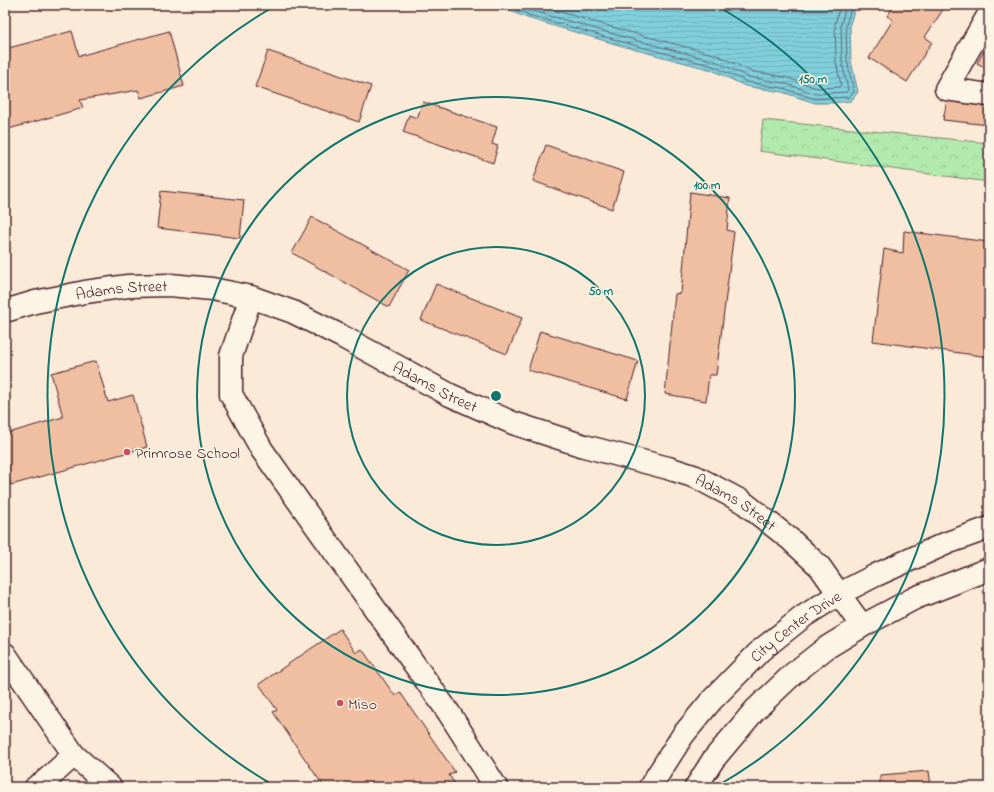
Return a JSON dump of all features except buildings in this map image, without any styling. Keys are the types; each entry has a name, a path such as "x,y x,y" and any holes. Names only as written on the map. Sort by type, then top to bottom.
{"street":[{"path":"989,14 946,89 989,95"},
{"name":"Adams Street","path":"5,311 35,302 85,292 128,286 170,285 205,289 251,298 292,312 450,395 513,423 584,446 668,468 696,477 743,502 791,540 820,567 862,626"},
{"path":"251,298 231,356 231,394 262,450 449,713 496,787"},
{"name":"City Center Drive","path":"650,787 683,735 711,701 761,650 804,616 838,594 876,575 947,543 989,528"},
{"path":"696,787 713,760 755,710 793,674 826,648 862,626 915,598 989,569"},
{"path":"5,654 74,755 110,787"},
{"path":"36,787 43,783 74,755"},
{"path":"74,755 85,787"}],"green space":[{"path":"763,120 989,143 989,182 759,151"}],"water":[{"path":"496,5 856,5 850,24 851,61 858,92 851,101 815,103 782,92 745,86 712,70 629,48 527,18"}],"place":[{"name":"Primrose School","path":"127,452"},
{"name":"Miso","path":"340,703"}]}
